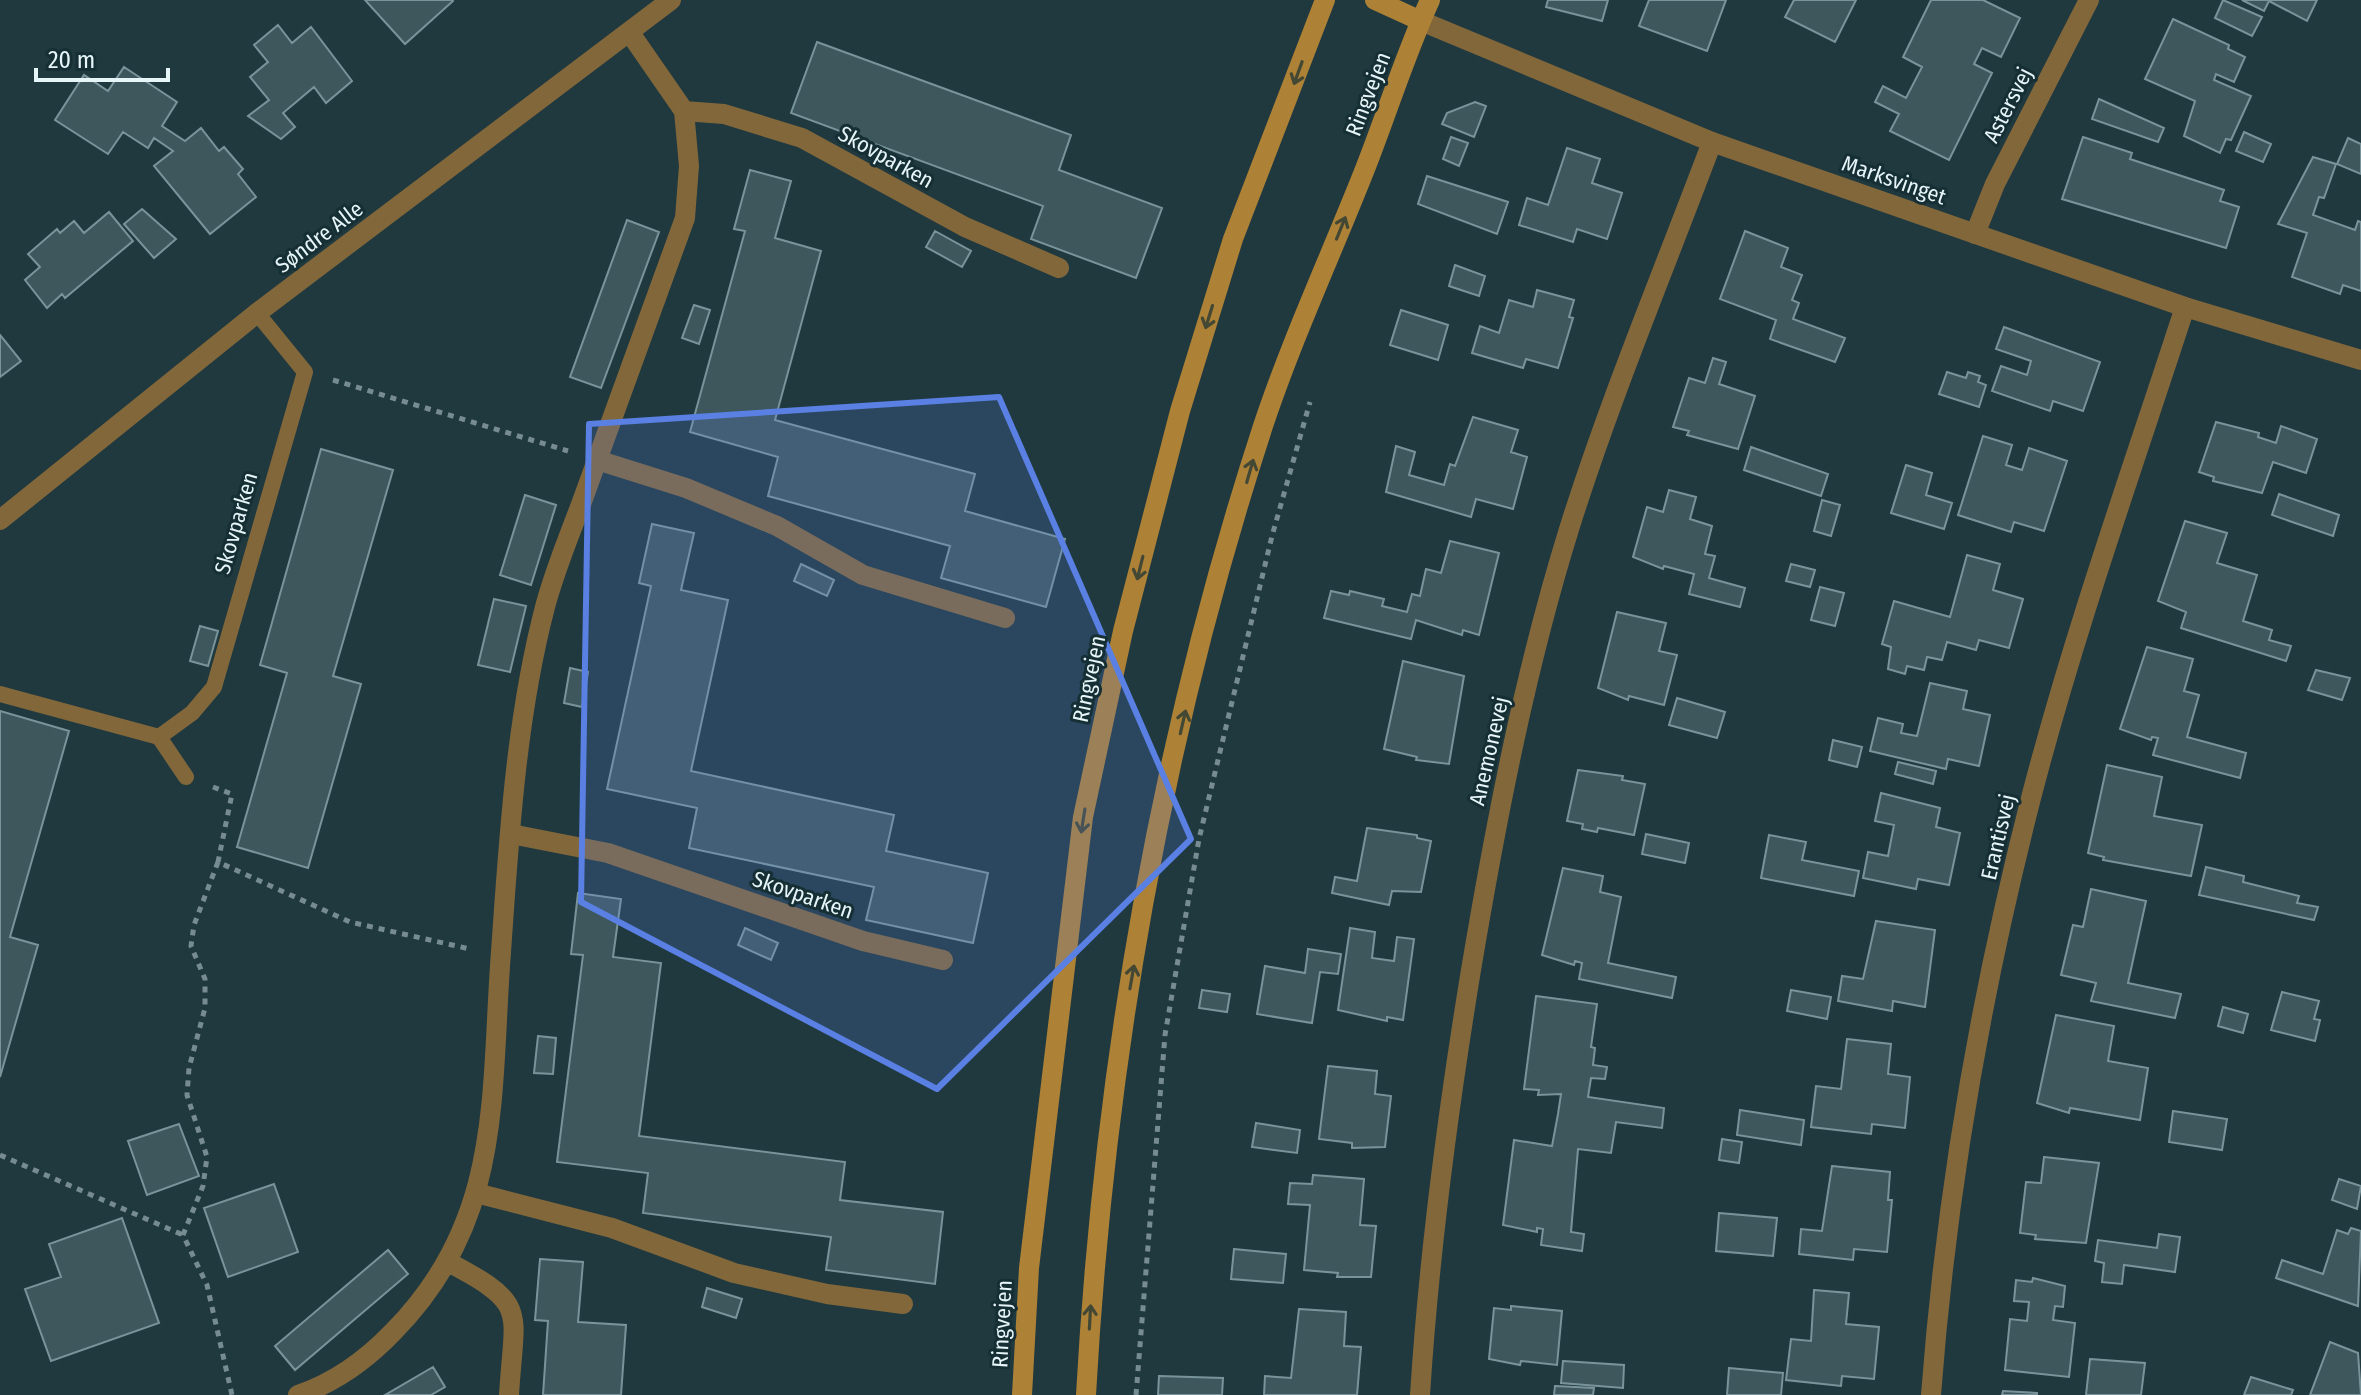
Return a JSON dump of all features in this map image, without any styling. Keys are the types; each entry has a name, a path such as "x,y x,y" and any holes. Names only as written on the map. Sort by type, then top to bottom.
{"main road":[{"name":"Ringvejen","path":"1022,1395 1033,1237 1083,817 1096,755 1123,631 1180,411 1233,239 1325,0"},
{"path":"1375,0 1421,21"},
{"name":"Ringvejen","path":"1086,1395 1094,1255 1118,1054 1158,835 1199,651 1264,425 1430,0"}],"street":[{"name":"Søndre Alle","path":"0,520 257,313 671,0"},
{"name":"Astersvej","path":"1975,234 1995,184 2089,0"},
{"name":"Marksvinget","path":"1421,21 1712,142 2185,307 2361,360"},
{"path":"298,1395 323,1387 380,1345 418,1307 448,1262 476,1193 495,1093 500,955 526,698 546,605 685,218 689,166 684,111 630,33"},
{"name":"Skovparken","path":"684,111 724,114 802,138 965,227 1059,268"},
{"name":"Anemonevej","path":"1420,1395 1452,1088 1496,831 1529,682 1570,528 1612,402 1712,142"},
{"name":"Erantisvej","path":"1931,1395 1937,1325 1968,1097 2022,834 2101,558 2185,307"},
{"path":"597,460 686,488 777,526 863,575 1005,618"},
{"name":"Skovparken","path":"511,834 608,853 863,941 943,960"},
{"path":"476,1193 612,1228 734,1273 827,1294 903,1304"},
{"path":"448,1262 490,1284 504,1296 514,1313 509,1395"}],"lane":[{"path":"257,313 305,372"},
{"name":"Skovparken","path":"159,737 192,713 214,687 305,372"},
{"path":"0,694 159,737 186,777"}],"path":[{"path":"305,372 597,460"},
{"path":"1136,1395 1165,1035 1199,839 1272,536 1314,390"},
{"path":"183,1235 203,1186 207,1157 187,1095 189,1068 205,1008 205,979 191,946 194,925 218,862 232,794 186,777"},
{"path":"218,862 350,922 500,955"},
{"path":"0,1155 183,1235 207,1285 232,1395"}],"highlighted area":[{"path":"999,397 1191,839 937,1089 581,902 589,424"}],"building":[{"path":"365,0 452,0 453,1 405,44"},
{"path":"1548,0 1608,0 1602,21 1546,7"},
{"path":"1649,0 1726,0 1707,51 1639,26"},
{"path":"1794,0 1856,0 1835,42 1785,17"},
{"path":"1931,0 1983,0 2020,18 2001,57 1982,48 1974,64 1992,73 1949,160 1890,131 1899,114 1875,102 1883,86 1906,98 1922,67 1903,57"},
{"path":"2223,0 2262,17 2252,36 2215,18"},
{"path":"2242,0 2317,0 2307,21 2269,1 2264,11"},
{"path":"2173,19 2229,45 2228,49 2245,57 2234,82 2216,74 2214,80 2251,96 2231,140 2226,139 2220,153 2184,136 2195,101 2145,79"},
{"path":"278,25 292,43 311,27 352,81 326,103 314,87 283,113 295,127 281,139 248,116 269,100 250,77 268,62 254,45"},
{"path":"817,42 1071,135 1059,170 1162,208 1136,278 1031,239 1043,206 791,113"},
{"path":"124,67 177,102 162,126 185,141 201,128 219,151 224,147 243,169 238,174 256,197 210,234 154,166 173,151 154,138 148,148 123,132 108,154 55,120 84,75 108,91"},
{"path":"2099,99 2164,128 2158,142 2092,119"},
{"path":"1475,102 1486,106 1474,137 1442,124 1447,113"},
{"path":"2244,132 2271,144 2263,162 2236,151"},
{"path":"1451,137 1468,143 1459,166 1443,159"},
{"path":"2083,137 2132,153 2130,159 2224,190 2220,201 2239,207 2226,248 2062,199"},
{"path":"2348,138 2361,144 2361,174 2337,164"},
{"path":"1567,148 1600,159 1592,183 1622,193 1607,239 1577,229 1573,242 1519,225 1527,198 1548,205"},
{"path":"2313,157 2336,164 2324,198 2319,197 2313,215 2355,230 2358,221 2361,222 2361,291 2343,285 2340,294 2292,277 2307,233 2278,224"},
{"path":"750,170 791,181 775,238 821,251 775,420 975,474 965,511 1065,539 1046,607 941,578 950,546 768,496 778,457 690,432 745,231 734,229"},
{"path":"1427,176 1508,202 1497,234 1418,204"},
{"path":"142,209 176,239 154,258 124,224"},
{"path":"109,212 133,241 65,298 62,294 47,308 25,280 40,267 28,254 57,229 60,233 74,221 84,233"},
{"path":"627,220 659,232 601,388 570,377"},
{"path":"935,231 971,251 962,267 926,247"},
{"path":"1745,231 1788,248 1781,267 1802,275 1792,300 1799,303 1793,319 1845,338 1835,362 1770,339 1776,320 1720,299"},
{"path":"1455,265 1485,276 1479,296 1449,286"},
{"path":"1537,290 1574,300 1569,317 1573,318 1558,368 1526,359 1523,368 1472,353 1480,326 1499,333 1509,300 1533,307"},
{"path":"694,305 710,310 699,344 682,338"},
{"path":"1401,310 1448,325 1438,360 1390,345"},
{"path":"2004,327 2100,362 2083,411 2053,401 2050,411 1992,391 2001,366 2027,375 2031,361 1996,349"},
{"path":"0,335 21,361 0,377"},
{"path":"1713,358 1726,362 1719,384 1755,396 1738,449 1687,435 1689,431 1673,427 1689,378 1705,383"},
{"path":"1947,372 1966,378 1968,372 1980,376 1978,382 1986,385 1979,407 1939,394"},
{"path":"1473,417 1518,430 1511,452 1527,457 1513,509 1476,499 1471,517 1386,492 1396,446 1415,452 1409,475 1444,485 1450,464 1455,466"},
{"path":"2216,422 2259,433 2258,437 2276,443 2281,426 2317,439 2306,473 2273,462 2262,493 2213,481 2214,477 2199,472"},
{"path":"1983,436 2012,445 2006,465 2022,470 2029,448 2067,461 2044,531 2014,522 2011,532 1958,515"},
{"path":"1751,447 1828,474 1821,496 1744,470"},
{"path":"321,449 393,470 333,676 361,684 308,868 237,847 287,673 260,665"},
{"path":"1906,465 1932,473 1926,495 1952,503 1944,529 1891,513"},
{"path":"1669,490 1696,497 1690,519 1712,526 1705,554 1715,556 1709,578 1745,588 1740,607 1689,594 1694,574 1664,566 1663,569 1633,557 1647,507 1663,512"},
{"path":"2279,494 2339,515 2333,536 2272,515"},
{"path":"525,495 556,505 531,585 500,575"},
{"path":"1822,500 1840,505 1831,536 1814,531"},
{"path":"2185,521 2227,533 2217,563 2257,575 2243,621 2272,630 2269,640 2291,646 2286,661 2181,628 2186,612 2158,601"},
{"path":"652,524 694,533 681,590 728,600 691,771 894,815 886,851 988,873 973,943 866,920 874,887 689,848 697,808 607,789 651,586 639,583"},
{"path":"1450,541 1499,553 1479,635 1463,630 1462,635 1416,620 1411,639 1324,618 1331,591 1349,595 1350,591 1384,599 1382,606 1407,612 1412,594 1420,596 1426,569 1441,573"},
{"path":"1967,555 2000,564 1993,590 2023,599 2009,648 1979,640 1976,650 1947,642 1942,660 1927,657 1924,670 1907,666 1905,674 1888,669 1891,647 1882,644 1894,601 1950,617"},
{"path":"801,564 834,580 827,596 794,581"},
{"path":"1791,564 1815,570 1810,587 1786,581"},
{"path":"1820,587 1844,593 1835,626 1811,620"},
{"path":"494,599 526,606 510,672 478,665"},
{"path":"1617,612 1666,623 1659,651 1677,655 1664,705 1629,696 1628,700 1598,688"},
{"path":"200,626 218,631 208,666 190,661"},
{"path":"2147,647 2193,659 2184,691 2199,695 2187,737 2246,753 2240,778 2153,755 2158,738 2152,737 2151,740 2120,729"},
{"path":"1403,661 1464,676 1449,764 1416,760 1417,757 1384,749"},
{"path":"570,668 588,672 582,707 564,703"},
{"path":"2316,670 2350,678 2342,700 2308,690"},
{"path":"1930,683 1967,691 1963,709 1990,715 1979,766 1948,759 1946,769 1870,751 1878,718 1903,724 1901,733 1917,736"},
{"path":"1677,698 1725,712 1717,738 1669,725"},
{"path":"0,711 69,731 10,937 38,945 0,1077"},
{"path":"1833,740 1862,747 1857,767 1829,760"},
{"path":"1898,762 1936,771 1933,784 1895,774"},
{"path":"2107,765 2162,777 2154,816 2202,825 2191,876 2103,860 2104,857 2088,853"},
{"path":"1578,770 1623,776 1622,780 1645,784 1634,835 1598,828 1597,832 1582,829 1583,824 1567,821"},
{"path":"1881,793 1940,808 1936,827 1960,833 1949,885 1918,879 1916,889 1863,878 1868,852 1888,856 1894,825 1875,821"},
{"path":"1367,828 1417,835 1417,838 1431,841 1421,892 1392,891 1389,905 1332,893 1335,877 1357,881"},
{"path":"1646,834 1689,843 1685,863 1642,854"},
{"path":"1769,835 1806,842 1802,860 1859,871 1854,896 1761,878"},
{"path":"2206,867 2244,876 2243,882 2299,896 2297,903 2318,907 2314,920 2199,895"},
{"path":"1563,868 1603,876 1600,892 1621,897 1608,963 1676,977 1672,998 1579,979 1582,963 1575,961 1574,965 1542,955"},
{"path":"2091,889 2146,901 2128,983 2181,994 2175,1018 2091,1001 2096,983 2061,975 2073,925 2083,927"},
{"path":"578,893 621,899 613,957 661,963 639,1136 845,1162 840,1200 943,1212 935,1284 826,1270 831,1237 643,1213 648,1173 557,1162 583,955 571,954"},
{"path":"1876,921 1935,930 1925,1007 1893,1001 1892,1011 1838,1001 1842,976 1863,979"},
{"path":"745,928 778,943 771,960 738,945"},
{"path":"1350,928 1375,932 1372,958 1394,961 1397,937 1414,939 1403,1020 1387,1017 1387,1021 1338,1010"},
{"path":"1308,949 1341,954 1338,974 1320,972 1312,1023 1257,1014 1265,966 1305,973"},
{"path":"1202,990 1230,994 1227,1012 1199,1008"},
{"path":"1791,990 1831,997 1827,1019 1787,1011"},
{"path":"2282,992 2319,1001 2314,1019 2320,1020 2315,1041 2271,1030"},
{"path":"1536,996 1597,1004 1591,1047 1595,1048 1593,1065 1607,1067 1605,1079 1591,1078 1588,1097 1664,1108 1662,1128 1616,1122 1611,1153 1578,1149 1571,1232 1584,1234 1582,1251 1541,1245 1543,1229 1537,1228 1537,1232 1503,1225 1514,1140 1552,1146 1561,1094 1538,1095 1539,1090 1524,1089"},
{"path":"2223,1007 2248,1014 2243,1033 2218,1026"},
{"path":"2056,1015 2114,1026 2108,1061 2148,1068 2140,1120 2070,1108 2069,1113 2037,1103"},
{"path":"538,1036 556,1038 553,1074 534,1073"},
{"path":"1847,1039 1891,1044 1888,1074 1910,1077 1905,1128 1872,1124 1871,1134 1811,1127 1816,1086 1841,1089"},
{"path":"1328,1066 1377,1071 1375,1094 1391,1096 1385,1147 1352,1148 1352,1143 1319,1139"},
{"path":"1740,1110 1804,1120 1801,1145 1737,1135"},
{"path":"2173,1111 2227,1119 2222,1150 2169,1142"},
{"path":"1256,1123 1300,1130 1297,1153 1252,1147"},
{"path":"179,1124 199,1176 147,1195 128,1141"},
{"path":"1722,1139 1742,1142 1739,1163 1719,1160"},
{"path":"2044,1157 2099,1163 2086,1243 2035,1239 2036,1235 2020,1233 2026,1182 2041,1183"},
{"path":"1832,1166 1890,1172 1888,1200 1892,1200 1887,1252 1854,1249 1853,1260 1799,1254 1801,1229 1822,1231"},
{"path":"1313,1175 1364,1179 1360,1225 1376,1226 1371,1277 1337,1277 1338,1273 1304,1270 1310,1205 1288,1204 1290,1183 1312,1184"},
{"path":"2339,1179 2361,1186 2357,1209 2332,1200"},
{"path":"274,1184 298,1252 228,1277 204,1208"},
{"path":"1719,1213 1777,1218 1773,1256 1716,1251"},
{"path":"122,1218 159,1323 51,1361 25,1289 61,1277 49,1244"},
{"path":"2351,1228 2361,1231 2358,1306 2276,1278 2282,1260 2323,1274 2337,1230 2348,1234"},
{"path":"2159,1234 2180,1237 2175,1272 2124,1265 2122,1284 2102,1282 2104,1263 2095,1261 2098,1240 2157,1248"},
{"path":"1234,1249 1286,1254 1283,1283 1231,1279"},
{"path":"388,1250 408,1274 295,1370 275,1346"},
{"path":"540,1259 583,1262 578,1322 626,1325 621,1395 543,1395 548,1321 535,1320"},
{"path":"2033,1278 2065,1286 2063,1307 2055,1306 2053,1320 2075,1323 2069,1377 2005,1370 2010,1319 2027,1321 2029,1302 2014,1301 2016,1280 2032,1282"},
{"path":"707,1288 742,1299 736,1318 702,1307"},
{"path":"1814,1290 1849,1293 1846,1324 1879,1327 1874,1379 1842,1376 1841,1386 1786,1380 1791,1339 1811,1341"},
{"path":"1511,1306 1562,1311 1557,1365 1521,1361 1520,1365 1489,1359 1494,1308 1511,1310"},
{"path":"1299,1309 1346,1312 1344,1346 1361,1347 1357,1395 1264,1395 1265,1376 1291,1378"},
{"path":"2330,1342 2358,1353 2361,1395 2310,1395"},
{"path":"2090,1359 2145,1363 2141,1395 2086,1395"},
{"path":"1563,1361 1624,1365 1623,1388 1561,1383"},
{"path":"433,1367 445,1387 431,1395 385,1395"},
{"path":"1729,1368 1783,1373 1781,1395 1727,1395"},
{"path":"1159,1376 1223,1378 1222,1395 1158,1395"},
{"path":"2251,1377 2293,1390 2291,1395 2244,1395"},
{"path":"1555,1386 1594,1388 1593,1395 1554,1395"},
{"path":"2003,1391 2037,1393 2037,1395 2002,1395"}]}
